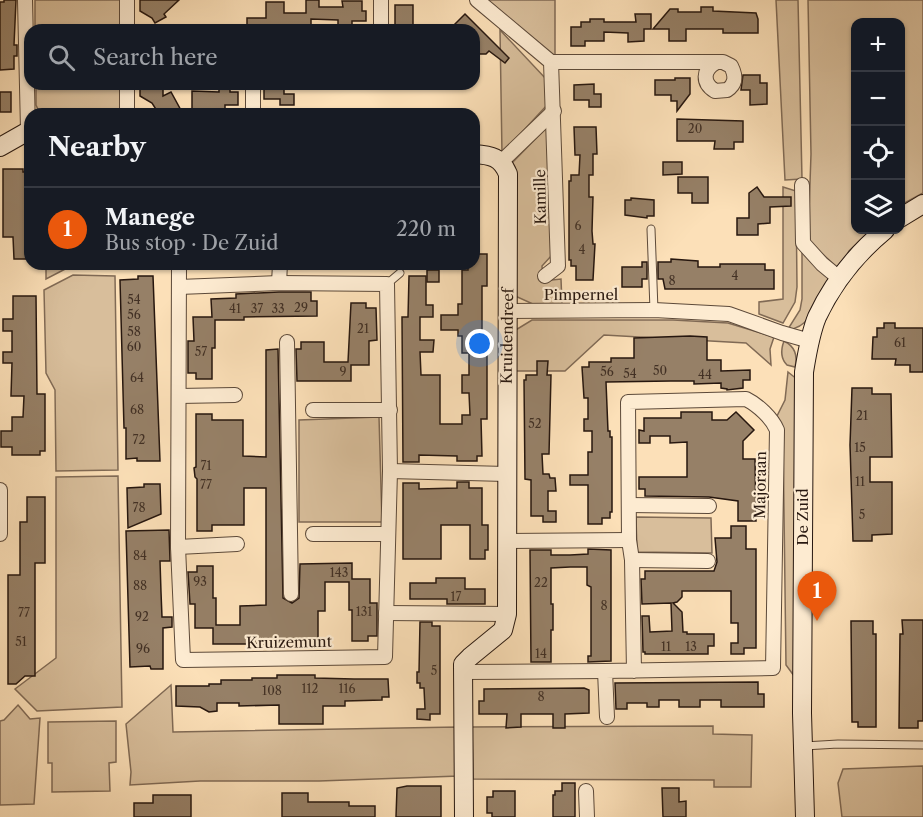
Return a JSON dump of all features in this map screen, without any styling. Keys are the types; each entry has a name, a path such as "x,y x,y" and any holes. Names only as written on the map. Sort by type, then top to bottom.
{"street":[{"path":"26,0 27,24"},
{"path":"127,0 127,24"},
{"path":"381,0 381,24"},
{"path":"477,0 551,62 715,63"},
{"name":"Kamille","path":"545,276 558,266 551,62"},
{"path":"28,90 28,108"},
{"path":"127,90 127,108"},
{"path":"253,90 253,108"},
{"path":"480,154 492,155 501,162 554,111"},
{"path":"0,147 24,133"},
{"name":"Kruidendreef","path":"501,162 508,174 507,614"},
{"path":"802,185 803,243 822,264 839,278"},
{"path":"905,215 923,204"},
{"name":"De Zuid","path":"806,811 802,713 804,372 817,319 839,278 863,249 880,234"},
{"name":"Kruizemunt","path":"179,270 178,547 183,660 385,657 390,471 387,284"},
{"path":"279,270 279,284"},
{"path":"179,287 387,284"},
{"name":"Pimpernel","path":"508,311 654,310 729,314 810,341"},
{"path":"287,342 291,594"},
{"path":"179,396 235,395"},
{"name":"Majoraan","path":"605,671 634,671 773,668 777,430 775,424 746,399 628,402 629,540 632,560 634,671"},
{"path":"313,410 390,410"},
{"path":"390,471 506,474"},
{"path":"0,490 0,534"},
{"path":"629,505 709,506"},
{"path":"313,534 388,534"},
{"path":"507,541 629,540"},
{"path":"178,547 237,544"},
{"path":"632,560 708,561"},
{"path":"386,613 507,614 503,630 464,664 464,817"},
{"path":"463,672 605,671 607,717"},
{"path":"586,791 587,817"}],"lane":[{"path":"651,229 654,310"},
{"path":"387,284 400,273"},
{"path":"804,746 923,745"}],"shaded area":[{"path":"35,0 121,0 122,24 35,24"},
{"path":"485,0 555,0 555,58"},
{"path":"776,0 798,0 802,179 785,180"},
{"path":"808,0 923,0 923,193 905,203 905,18 851,18 851,234 867,234 849,251 839,269 808,241 811,154"},
{"path":"500,30 547,80 548,104 502,154"},
{"path":"36,90 122,90 123,108 37,108"},
{"path":"549,125 552,255 542,266 543,281 561,279 562,304 535,305 513,295 511,164"},
{"path":"783,187 796,191 797,287 795,302 783,323 759,314 759,302 783,299"},
{"path":"802,253 808,253 829,278 809,318 796,328 788,329 800,310"},
{"path":"46,270 63,270 46,279"},
{"path":"73,275 115,276 118,470 56,471 55,390 46,373 44,290"},
{"path":"532,320 673,320 728,323 774,337 770,349 771,365 746,343 604,335 565,371 514,371 514,331"},
{"path":"784,341 794,351 795,367 787,365 783,359"},
{"path":"788,372 798,380 797,680 786,665 783,436 776,418 785,400"},
{"path":"379,417 382,522 299,522 299,420"},
{"path":"118,476 122,707 37,711 15,689 56,658 56,477"},
{"path":"636,517 711,518 712,553 637,552"},
{"path":"171,685 173,732 458,727 459,776 319,781 200,781 130,785 131,772 126,724"},
{"path":"18,705 30,719 40,718 34,804 0,805 0,721 4,720"},
{"path":"116,721 116,762 109,763 110,791 52,792 52,763 48,763 48,722"},
{"path":"713,726 713,734 752,735 751,787 714,787 714,780 473,779 472,727"},
{"path":"923,766 923,817 842,817 838,783 843,769"}],"building":[{"path":"16,0 14,45 17,45 17,56 14,56 14,69 0,70 0,2"},
{"path":"140,0 179,0 164,14 166,17 155,23 152,18 140,11"},
{"path":"306,0 319,0 319,7 343,7 342,1 362,1 362,11 366,11 366,21 338,24 338,20 311,19 311,24 247,24 247,18 266,18 266,2 284,2 284,13 306,13"},
{"path":"395,5 413,5 413,24 395,24"},
{"path":"701,7 713,7 713,11 756,13 758,33 723,33 723,29 686,29 686,41 669,41 669,29 653,29 670,9 678,9 678,12 701,12"},
{"path":"465,14 475,24 455,24"},
{"path":"635,14 651,14 651,29 644,29 644,41 628,42 628,33 604,32 604,41 585,41 585,46 571,46 571,27 581,27 581,22 590,22 590,19 604,19 604,22 636,22"},
{"path":"480,29 509,58 505,63 489,51 486,54 480,54"},
{"path":"743,75 760,75 760,83 767,83 767,104 750,105 750,90 741,90"},
{"path":"675,78 690,78 690,94 677,111 677,101 671,101 671,95 655,95 655,80 675,80"},
{"path":"594,84 594,94 601,94 601,107 589,107 589,100 574,100 574,85"},
{"path":"140,90 163,90 163,96 171,92 180,108 155,108 152,103 140,96"},
{"path":"219,90 230,90 230,92 238,92 238,105 225,105 225,108 192,108 192,91 219,92"},
{"path":"264,90 284,90 284,94 294,94 294,105 280,105 280,99 264,99"},
{"path":"0,92 11,92 11,112 0,112"},
{"path":"677,119 743,121 743,142 734,142 734,149 714,149 715,141 677,141"},
{"path":"574,127 596,127 597,154 593,154 593,175 589,175 589,197 593,197 592,231 593,244 595,244 593,280 576,280 576,266 571,266 571,260 569,260 569,181 571,181 571,175 579,175 580,155 575,155"},
{"path":"663,162 682,162 682,174 663,175"},
{"path":"3,169 23,169 24,259 14,259 13,237 3,237"},
{"path":"678,177 708,177 708,203 692,203 692,193 678,193"},
{"path":"757,187 764,197 791,197 791,206 770,207 770,223 758,224 758,235 737,235 737,218 749,218 749,193"},
{"path":"631,198 654,200 654,216 647,216 647,218 625,215 625,200 631,200"},
{"path":"480,254 487,254 487,286 482,286 482,353 487,353 487,419 481,419 482,456 477,456 477,461 457,461 457,456 419,455 419,462 403,462 402,317 408,317 409,276 426,276 426,305 433,305 433,317 420,317 420,340 434,340 433,352 420,352 421,375 440,375 440,424 462,424 462,415 470,415 469,393 462,393 462,375 469,375 469,353 462,353 462,336 458,336 458,330 441,330 441,315 458,315 458,304 462,304 462,270 480,270"},
{"path":"671,259 698,261 698,267 720,267 720,264 765,264 765,270 774,270 774,289 665,289 663,279 658,279 658,262 671,262"},
{"path":"642,262 647,262 647,279 642,279 642,287 622,287 622,267 642,267"},
{"path":"427,270 439,270 439,282 427,282"},
{"path":"138,276 153,276 160,461 126,459 120,280 138,279"},
{"path":"311,292 311,301 317,301 317,316 244,317 244,320 215,320 212,379 196,379 196,373 188,373 188,341 194,341 193,317 212,317 211,299 236,298 236,294"},
{"path":"13,296 36,296 37,394 45,394 45,451 40,451 40,455 12,455 12,447 1,447 1,431 12,431 12,417 23,417 24,396 11,396 12,363 3,363 3,352 12,352 12,331 3,331 3,319 13,319"},
{"path":"351,303 366,303 366,308 376,308 377,340 369,341 369,365 351,365 351,381 297,381 296,349 301,349 301,342 324,342 324,362 348,362"},
{"path":"884,323 895,323 895,328 923,328 923,372 910,372 910,365 895,365 896,359 872,359 873,337 877,337 877,328 884,328"},
{"path":"707,337 707,360 721,360 721,371 750,370 750,380 743,380 743,388 727,390 721,388 721,383 694,384 694,381 606,382 608,431 612,437 612,512 610,512 610,518 602,518 602,524 588,524 588,485 570,485 570,475 588,475 588,452 592,452 592,431 584,431 584,419 588,419 588,398 584,398 582,367 589,367 589,362 611,362 611,358 634,358 634,338"},
{"path":"278,349 283,598 292,603 299,598 300,564 352,563 352,579 370,579 370,603 377,603 377,636 368,636 368,641 352,641 349,582 325,582 325,611 318,611 318,644 213,644 213,628 195,628 195,604 190,604 188,572 197,572 197,566 213,566 216,625 240,625 240,606 266,605 266,488 244,488 244,525 212,525 212,531 197,531 197,479 194,468 196,467 196,414 212,414 212,420 243,420 243,456 266,457 266,350"},
{"path":"537,361 548,361 547,375 551,375 549,454 542,454 543,474 549,474 550,478 555,478 556,491 548,491 548,511 556,511 556,522 543,522 543,516 531,516 531,480 525,479 524,380 526,380 526,375 537,375"},
{"path":"852,388 872,388 872,394 891,394 892,457 870,457 870,482 892,482 892,534 872,535 872,541 853,541 850,445"},
{"path":"681,412 712,412 712,420 727,420 736,412 754,430 743,441 743,459 755,459 756,521 738,521 738,501 709,497 645,496 645,489 639,489 639,477 687,477 687,442 670,443 670,436 650,436 650,443 639,443 639,430 644,431 644,418 681,418"},
{"path":"457,482 469,482 469,488 482,488 482,525 488,525 488,550 485,550 485,559 470,559 470,525 441,525 441,559 403,559 403,483 419,483 419,489 457,488"},
{"path":"144,484 160,484 161,514 128,528 127,488 144,487"},
{"path":"27,497 45,497 45,563 35,563 35,676 25,676 16,684 8,684 8,575 20,575 20,522 27,522"},
{"path":"731,526 746,526 746,549 756,549 756,648 744,648 744,654 731,654 731,643 738,643 738,623 731,623 731,591 682,591 682,597 673,603 682,612 683,632 714,634 714,646 708,646 708,654 645,654 643,652 642,616 649,616 650,632 672,631 671,603 642,604 641,579 645,579 645,571 714,571 717,562 715,538 731,538"},
{"path":"169,530 170,561 160,561 162,617 172,617 172,627 163,628 163,669 151,669 150,666 130,667 126,531"},
{"path":"588,549 611,550 611,661 588,662 588,656 591,656 591,587 587,585 587,567 570,567 551,568 553,630 551,630 551,662 531,662 530,550 551,550 551,555 570,555 588,554"},
{"path":"436,578 465,578 465,589 485,589 485,604 447,604 447,599 410,599 410,583 436,583"},
{"path":"902,620 923,620 923,721 918,721 918,728 899,728"},
{"path":"851,621 873,621 873,634 876,634 876,727 858,727 858,722 852,722"},
{"path":"420,622 432,622 432,626 440,626 440,714 430,714 430,720 417,719 417,709 425,709 424,688 420,688 420,683 417,683"},
{"path":"277,675 388,679 389,697 382,697 382,700 345,701 345,706 323,706 323,724 279,724 279,705 239,706 239,703 217,703 217,711 209,712 200,707 176,706 176,686 209,686 209,684 221,684 221,680 277,678"},
{"path":"758,682 758,694 764,694 764,707 721,707 721,700 700,700 700,707 679,707 679,700 659,700 659,707 647,707 647,703 627,703 627,709 616,709 615,683"},
{"path":"584,688 589,690 589,713 565,714 565,728 553,728 553,714 521,714 521,727 506,728 507,714 479,714 479,701 484,701 484,689"},
{"path":"562,783 575,783 575,817 553,817 553,795 555,791 562,791"},
{"path":"441,786 441,817 396,817 397,788"},
{"path":"662,788 679,788 679,802 686,801 686,817 663,817"},
{"path":"493,791 515,791 515,817 492,817 492,813 487,813 487,797 493,797"},
{"path":"282,793 308,793 308,802 349,802 349,806 375,806 375,817 282,817"},
{"path":"153,795 191,795 191,817 134,817 134,803 153,803"}],"place":[{"name":"Manege","path":"817,621"}]}
